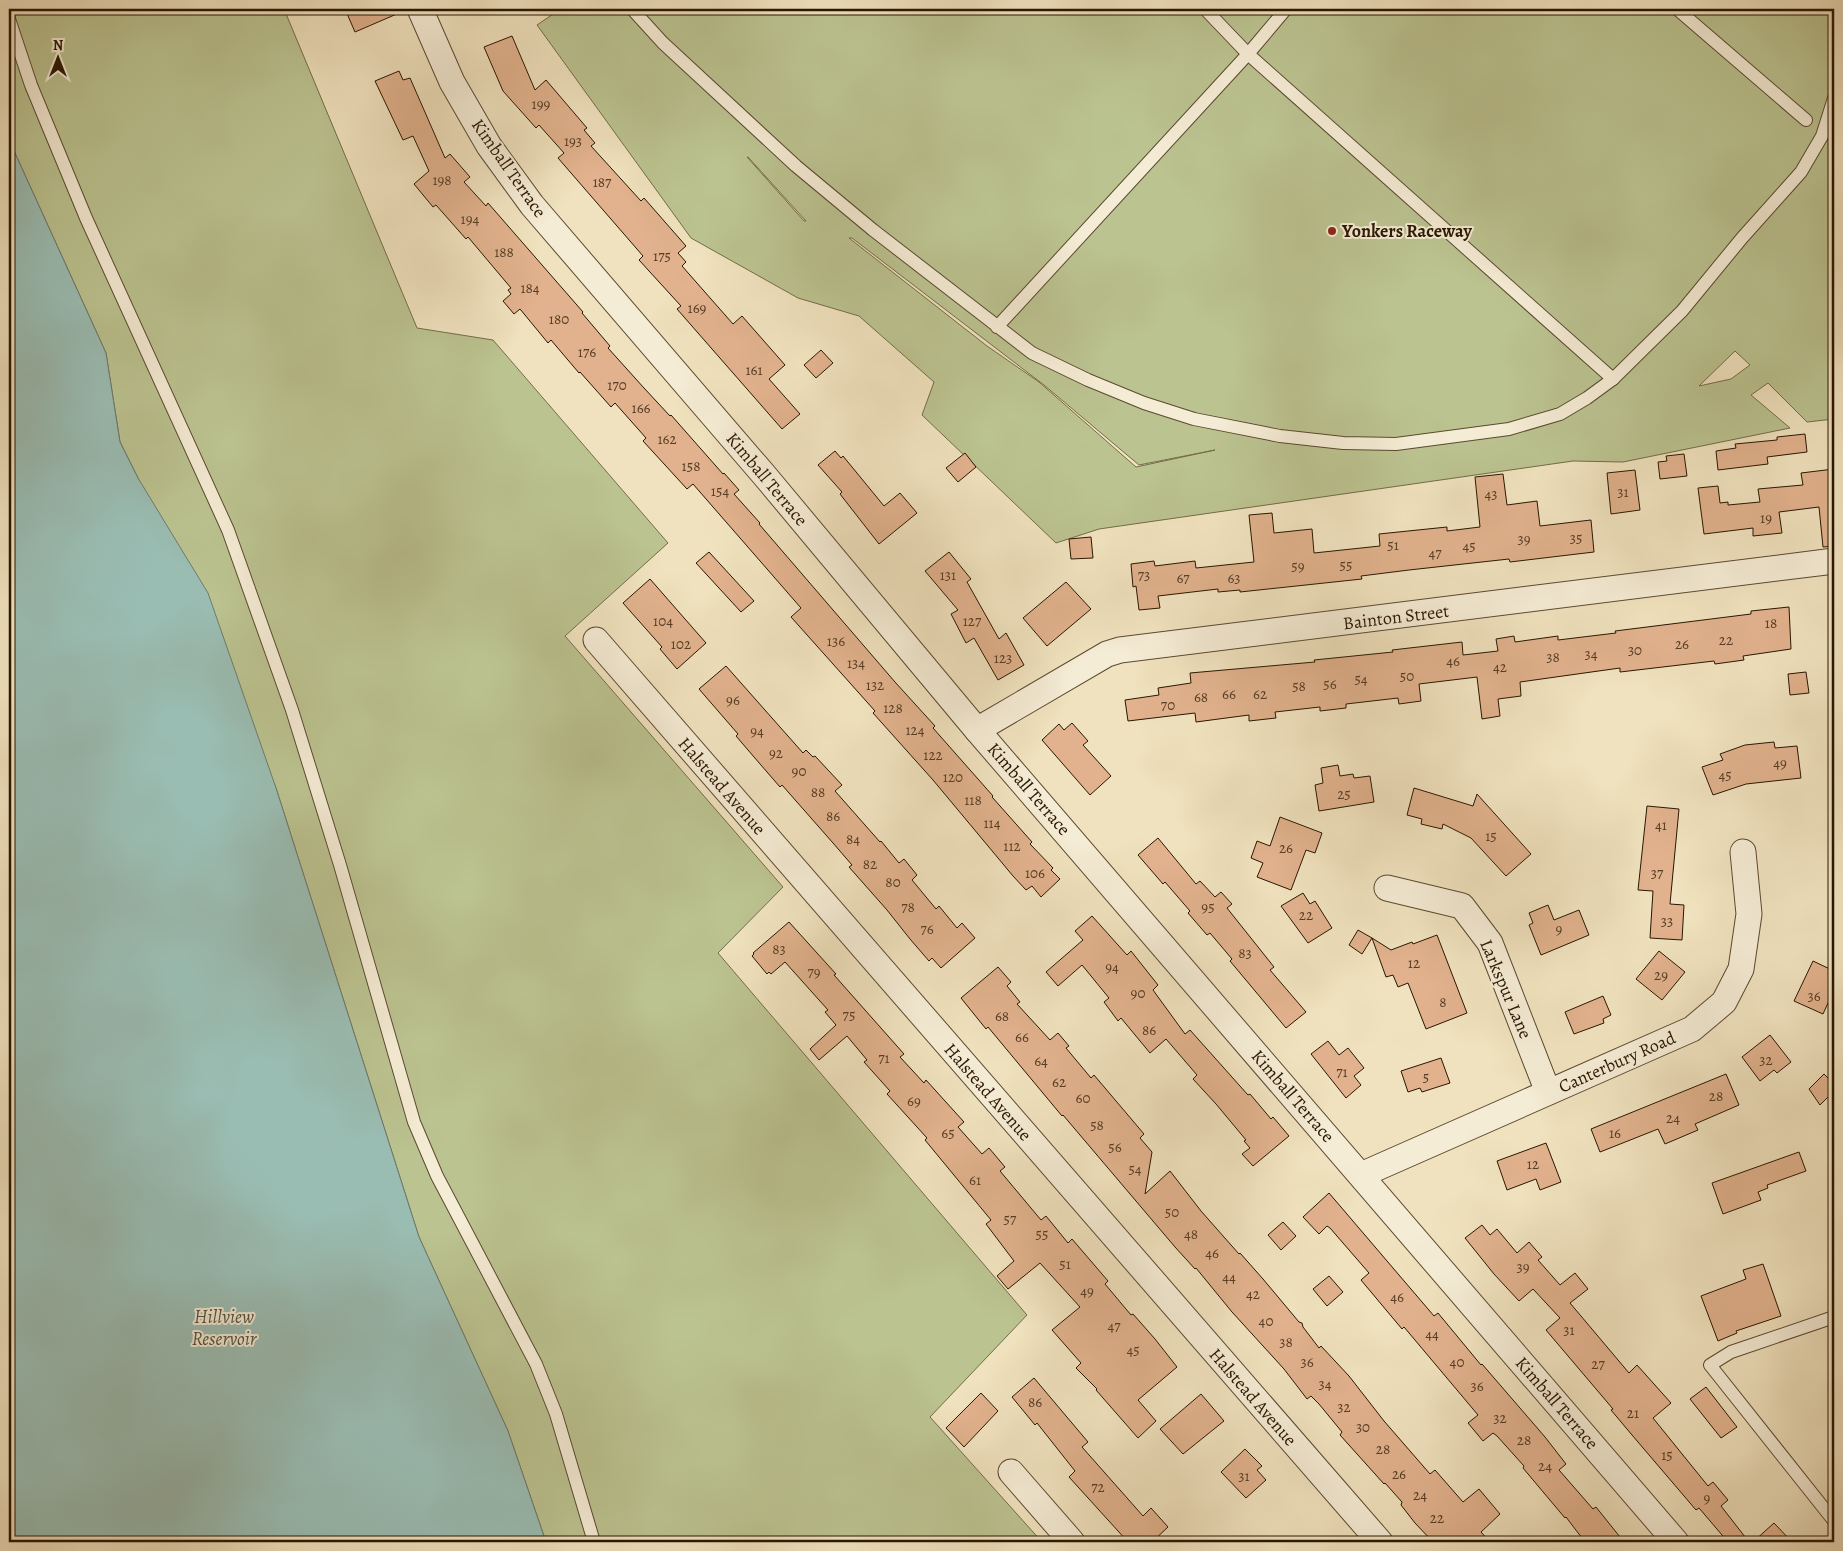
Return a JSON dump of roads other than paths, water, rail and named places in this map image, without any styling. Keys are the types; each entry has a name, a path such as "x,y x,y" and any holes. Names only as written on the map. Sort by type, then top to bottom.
{"street":[{"name":"Kimball Terrace","path":"420,9 452,82 489,146 532,205 765,476 977,730 1676,1542"},
{"name":"Bainton Street","path":"977,730 1107,654 1120,650 1512,603 1834,561"},
{"name":"Halstead Avenue","path":"596,640 1380,1542"},
{"name":"Canterbury Road","path":"1361,1175 1692,1029 1724,1002 1741,969 1749,914 1743,852"},
{"name":"Larkspur Lane","path":"1387,888 1462,906 1490,943 1548,1092"},
{"path":"1011,1472 1072,1542"}],"lane":[{"path":"632,9 663,43 796,166 873,230 1032,353 1088,380 1144,403 1194,419 1280,436 1343,443 1396,444 1509,429 1560,414 1587,398 1613,379 1682,311 1742,238 1801,172 1822,136 1834,98"},
{"path":"1205,9 1248,54 1613,379"},
{"path":"997,327 1248,54 1286,9"},
{"path":"1678,9 1806,120"},
{"path":"9,19 34,94 86,218 228,530 266,634 303,747 340,866 414,1122 437,1176 536,1364 556,1414 594,1542"},
{"path":"1834,1317 1731,1352 1710,1365 1834,1521"}],"water":[{"name":"Hillview Reservoir","path":"9,140 106,353 120,442 138,478 208,593 276,788 419,1237 508,1431 546,1542 9,1542"}],"place":[{"name":"Yonkers Raceway","path":"1332,231"}]}
